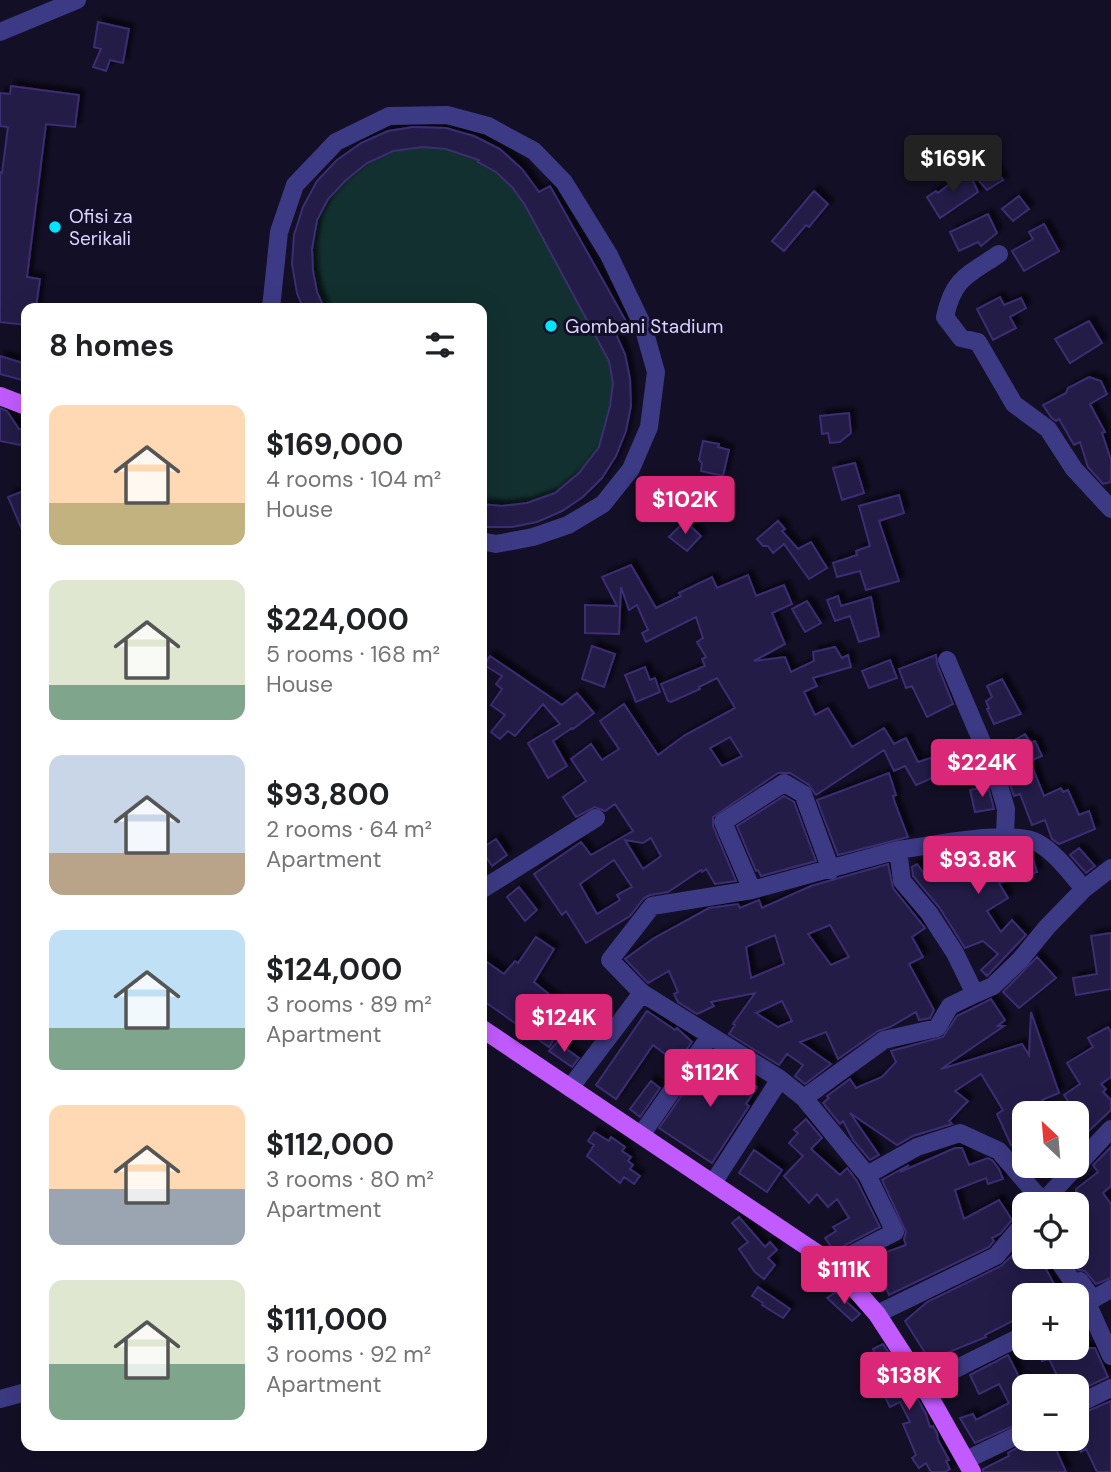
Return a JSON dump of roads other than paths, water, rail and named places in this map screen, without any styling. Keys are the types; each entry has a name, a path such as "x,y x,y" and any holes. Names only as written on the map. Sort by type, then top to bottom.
{"main road":[{"path":"0,396 21,404"},
{"path":"487,1032 833,1264 877,1314 923,1385 969,1466"}],"street":[{"path":"0,32 76,0"},
{"path":"272,303 279,232 295,185 336,142 389,116 447,115 488,126 534,151 564,182 609,255 643,326 656,372 649,427 631,469 603,503 568,524 533,537 496,544 487,542"},
{"path":"999,254 958,282 949,296 945,317 961,338 978,342 1014,404 1048,429 1074,469 1111,509"},
{"path":"947,660 996,775 1006,809 1005,836"},
{"path":"752,890 723,822 784,783 803,794 831,870"},
{"path":"487,886 596,818"},
{"path":"833,1264 895,1232 867,1174 804,1098 780,1079 642,993 610,960 652,906 752,890 898,850 1005,836 1036,841 1056,856 1084,889"},
{"path":"898,850 902,881 929,914 954,953 975,994"},
{"path":"804,1098 884,1040 937,1028 950,1006 993,986 1084,889 1111,868"},
{"path":"570,1088 642,993"},
{"path":"641,1135 710,1036"},
{"path":"713,1182 780,1079"},
{"path":"1052,1192 1111,1129"},
{"path":"867,1174 917,1147 960,1133 999,1151 1033,1192"},
{"path":"877,1314 996,1256 1012,1237"},
{"path":"1089,1302 1111,1289"},
{"path":"1089,1318 1111,1356"},
{"path":"923,1385 1012,1341"},
{"path":"1089,1399 1111,1388"},
{"path":"0,1399 21,1393"},
{"path":"969,1466 1012,1439"}],"place":[{"name":"Ofisi za Serikali","path":"55,227"},
{"name":"Gombani Stadium","path":"551,326"}]}
